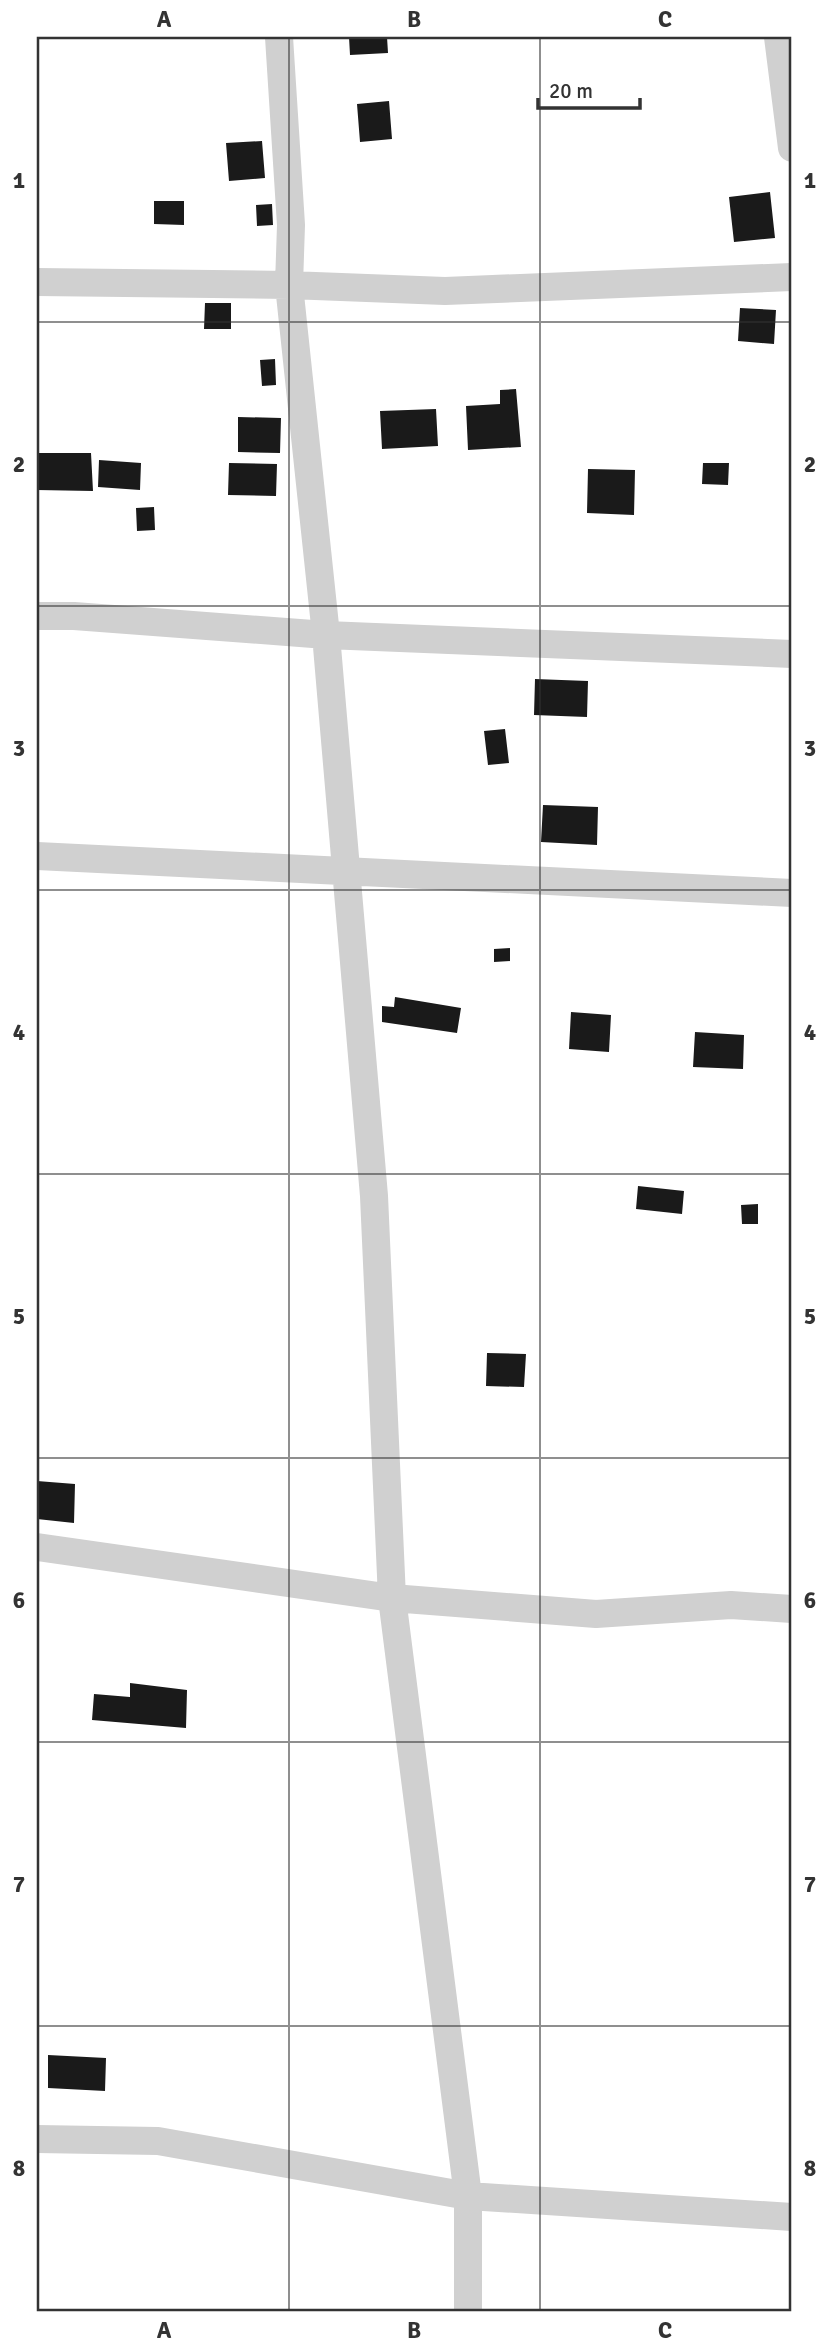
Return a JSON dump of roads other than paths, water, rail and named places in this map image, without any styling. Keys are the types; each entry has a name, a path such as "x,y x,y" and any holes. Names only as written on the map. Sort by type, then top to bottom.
{"street":[{"path":"279,37 291,225 289,285 326,635 374,1196 392,1598 468,2196 468,2312"},
{"path":"778,37 792,148"},
{"path":"37,282 289,285 445,291 792,277"},
{"path":"37,616 74,616 326,635 792,654"},
{"path":"37,856 792,893"},
{"path":"37,1547 392,1598 596,1614 731,1605 792,1609"},
{"path":"37,2139 158,2141 468,2196 792,2217"}]}
